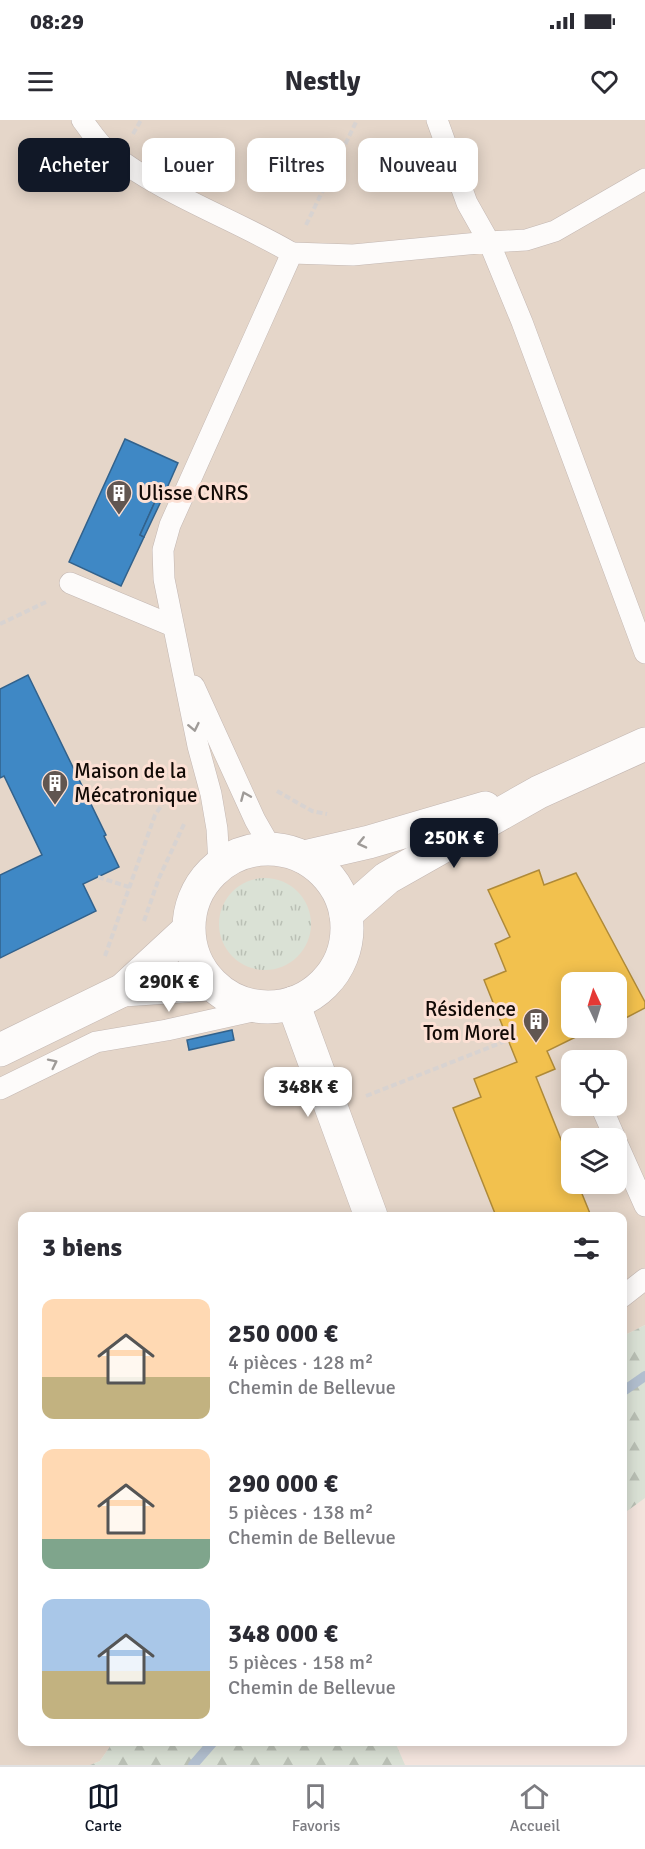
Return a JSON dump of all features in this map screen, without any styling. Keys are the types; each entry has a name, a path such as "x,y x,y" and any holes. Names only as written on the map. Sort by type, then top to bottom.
{"street":[{"path":"346,914 387,878 539,792 645,744"},
{"path":"304,857 369,842 539,792"},
{"path":"271,848 304,857 324,871 339,891 346,914 347,936 341,958 330,977 314,993 282,1005 248,1005 228,997 211,984 199,968 191,950 188,930 189,911 196,893 219,865 243,852 271,848"},
{"path":"0,1050 123,990 188,930"},
{"path":"123,990 211,984"},
{"path":"282,1005 332,1109 370,1212"}],"lane":[{"path":"82,120 107,151 160,185 292,253 353,255 526,240 555,231 645,179"},
{"path":"437,120 467,203 489,242 522,322 645,653"},
{"path":"219,865 217,829 211,794 198,746 173,626 164,579 163,550 170,525 292,253"},
{"path":"74,584 173,626"},
{"path":"178,650 255,820 271,848"},
{"path":"0,1089 96,1042 167,1030 282,1005"},
{"path":"627,1165 645,1206"},
{"path":"627,1293 645,1279"}],"path":[{"path":"292,253 357,120"},
{"path":"0,624 74,584"},
{"path":"241,786 256,781 312,811 329,814"},
{"path":"102,965 155,815 170,793 211,794"},
{"path":"141,928 159,879 194,806 211,794"},
{"path":"98,877 129,887"},
{"path":"332,1109 508,1040"}],"shaded area":[{"path":"0,120 645,120 645,1325 627,1334 627,1212 18,1212 18,1746 110,1746 100,1761 90,1765 0,1765"}],"green space":[{"path":"265,878 282,882 297,892 307,907 311,924 307,941 297,956 282,966 265,970 248,966 233,956 223,941 219,924 223,907 233,892 248,882"},
{"path":"645,1325 645,1498 627,1511 627,1334"},
{"path":"110,1746 397,1746 405,1765 90,1765 100,1761"}],"building: Logements":[{"name":"Résidence Tom Morel","path":"539,870 544,885 576,873 645,1002 645,1008 627,1017 627,972 561,972 561,1038 574,1038 547,1051 555,1069 536,1077 561,1140 561,1194 582,1194 589,1212 494,1212 453,1108 481,1097 474,1079 517,1062 484,980 506,971 495,944 510,937 488,890"}],"building: Écoles":[{"name":"Ulisse CNRS","path":"125,439 178,463 163,497 158,495 140,535 144,537 121,586 69,562"},
{"path":"158,495 163,497 144,537 140,535"},
{"name":"Maison de la Mécatronique","path":"28,675 106,835 104,836 119,867 83,884 96,911 0,958 0,875 42,855 4,776 0,778 0,689"},
{"path":"232,1030 234,1040 189,1050 187,1040"}],"waterway":[{"path":"627,1389 645,1376"},
{"path":"193,1765 210,1746"}],"place":[{"name":"Ulisse CNRS","path":"119,516"},
{"name":"Maison de la Mécatronique","path":"55,806"},
{"name":"Résidence Tom Morel","path":"536,1044"}]}
